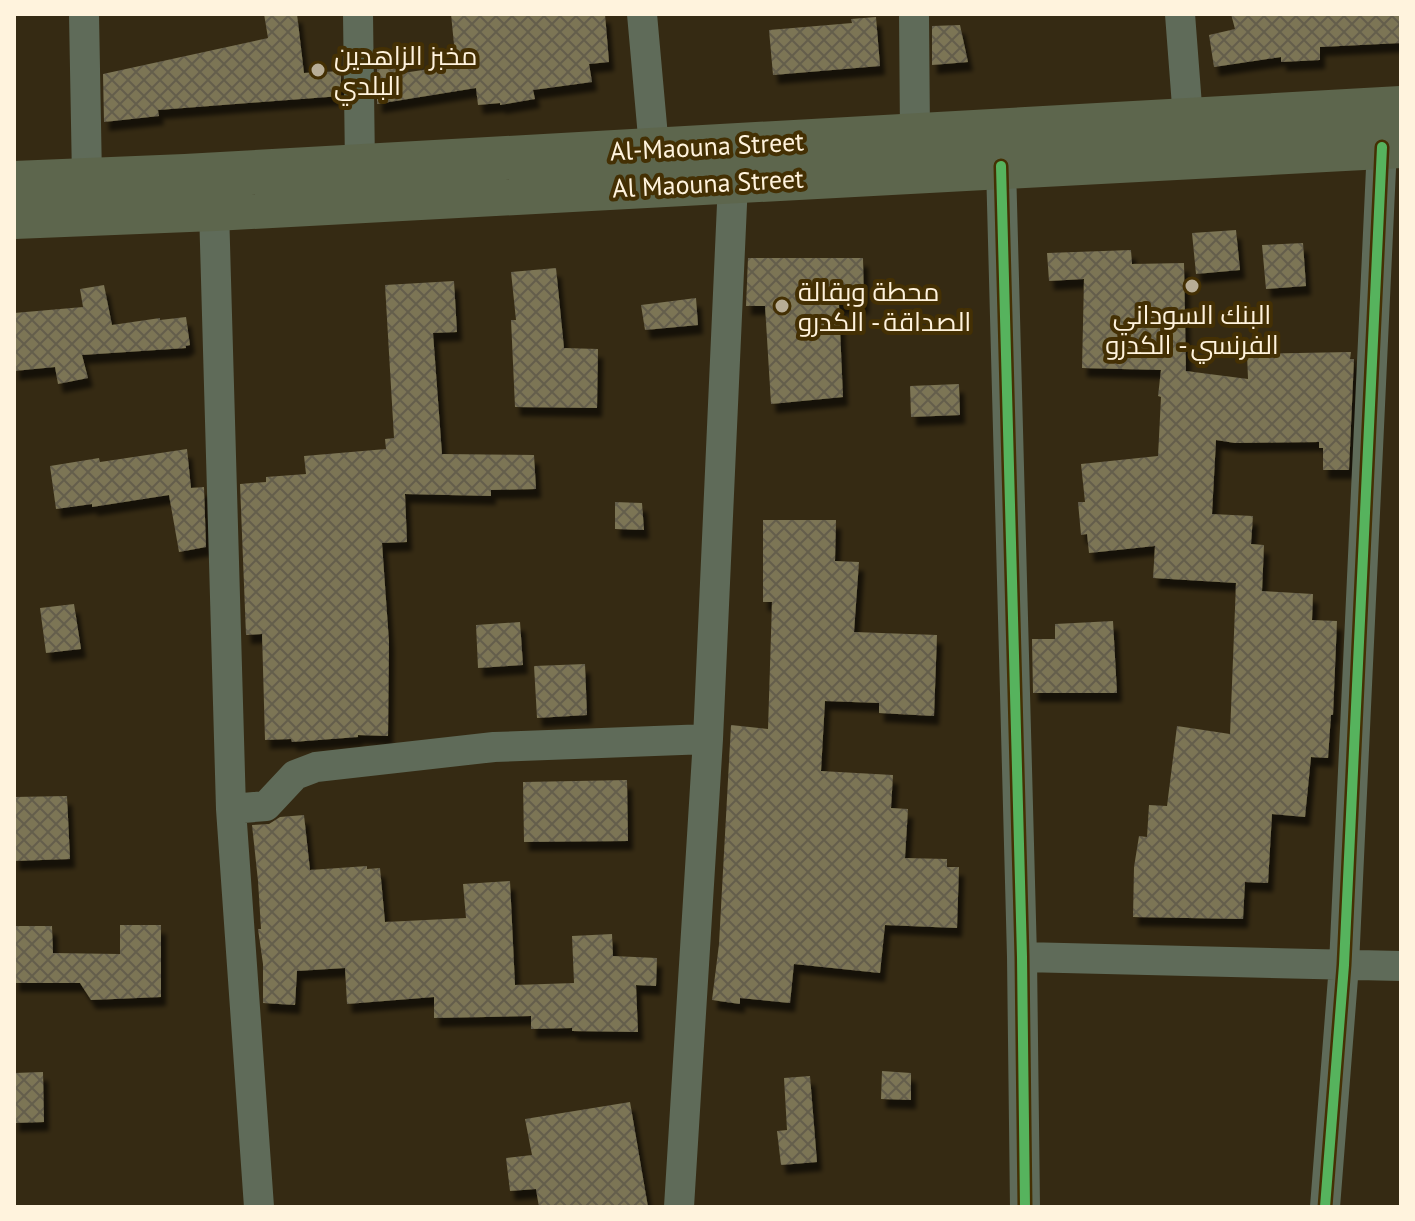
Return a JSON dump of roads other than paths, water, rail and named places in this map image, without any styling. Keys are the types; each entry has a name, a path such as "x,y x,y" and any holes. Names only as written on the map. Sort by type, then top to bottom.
{"highway":[{"name":"Al-Maouna Street","path":"14,183 360,166 496,176 654,148 1401,108"},
{"name":"Al Maouna Street","path":"14,217 214,209 496,176 733,182 1392,147"}],"street":[{"path":"84,14 87,178"},
{"path":"358,14 360,166"},
{"path":"642,14 654,148"},
{"path":"914,14 915,134"},
{"path":"1180,14 1188,119"},
{"path":"1325,1207 1344,965 1392,147"},
{"path":"1001,166 1022,957 1025,1207"},
{"path":"679,1207 708,739 733,182"},
{"path":"214,209 231,809 259,1207"},
{"path":"231,809 266,806 295,775 316,767 494,747 708,739"},
{"path":"1022,957 1401,966"}],"place":[{"name":"مخبز الزاهدين البلدي","path":"318,70"},
{"name":"البنك السوداني الفرنسي - الكدرو","path":"1192,286"},
{"name":"محطة وبقالة الصداقة - الكدرو","path":"782,306"}]}
